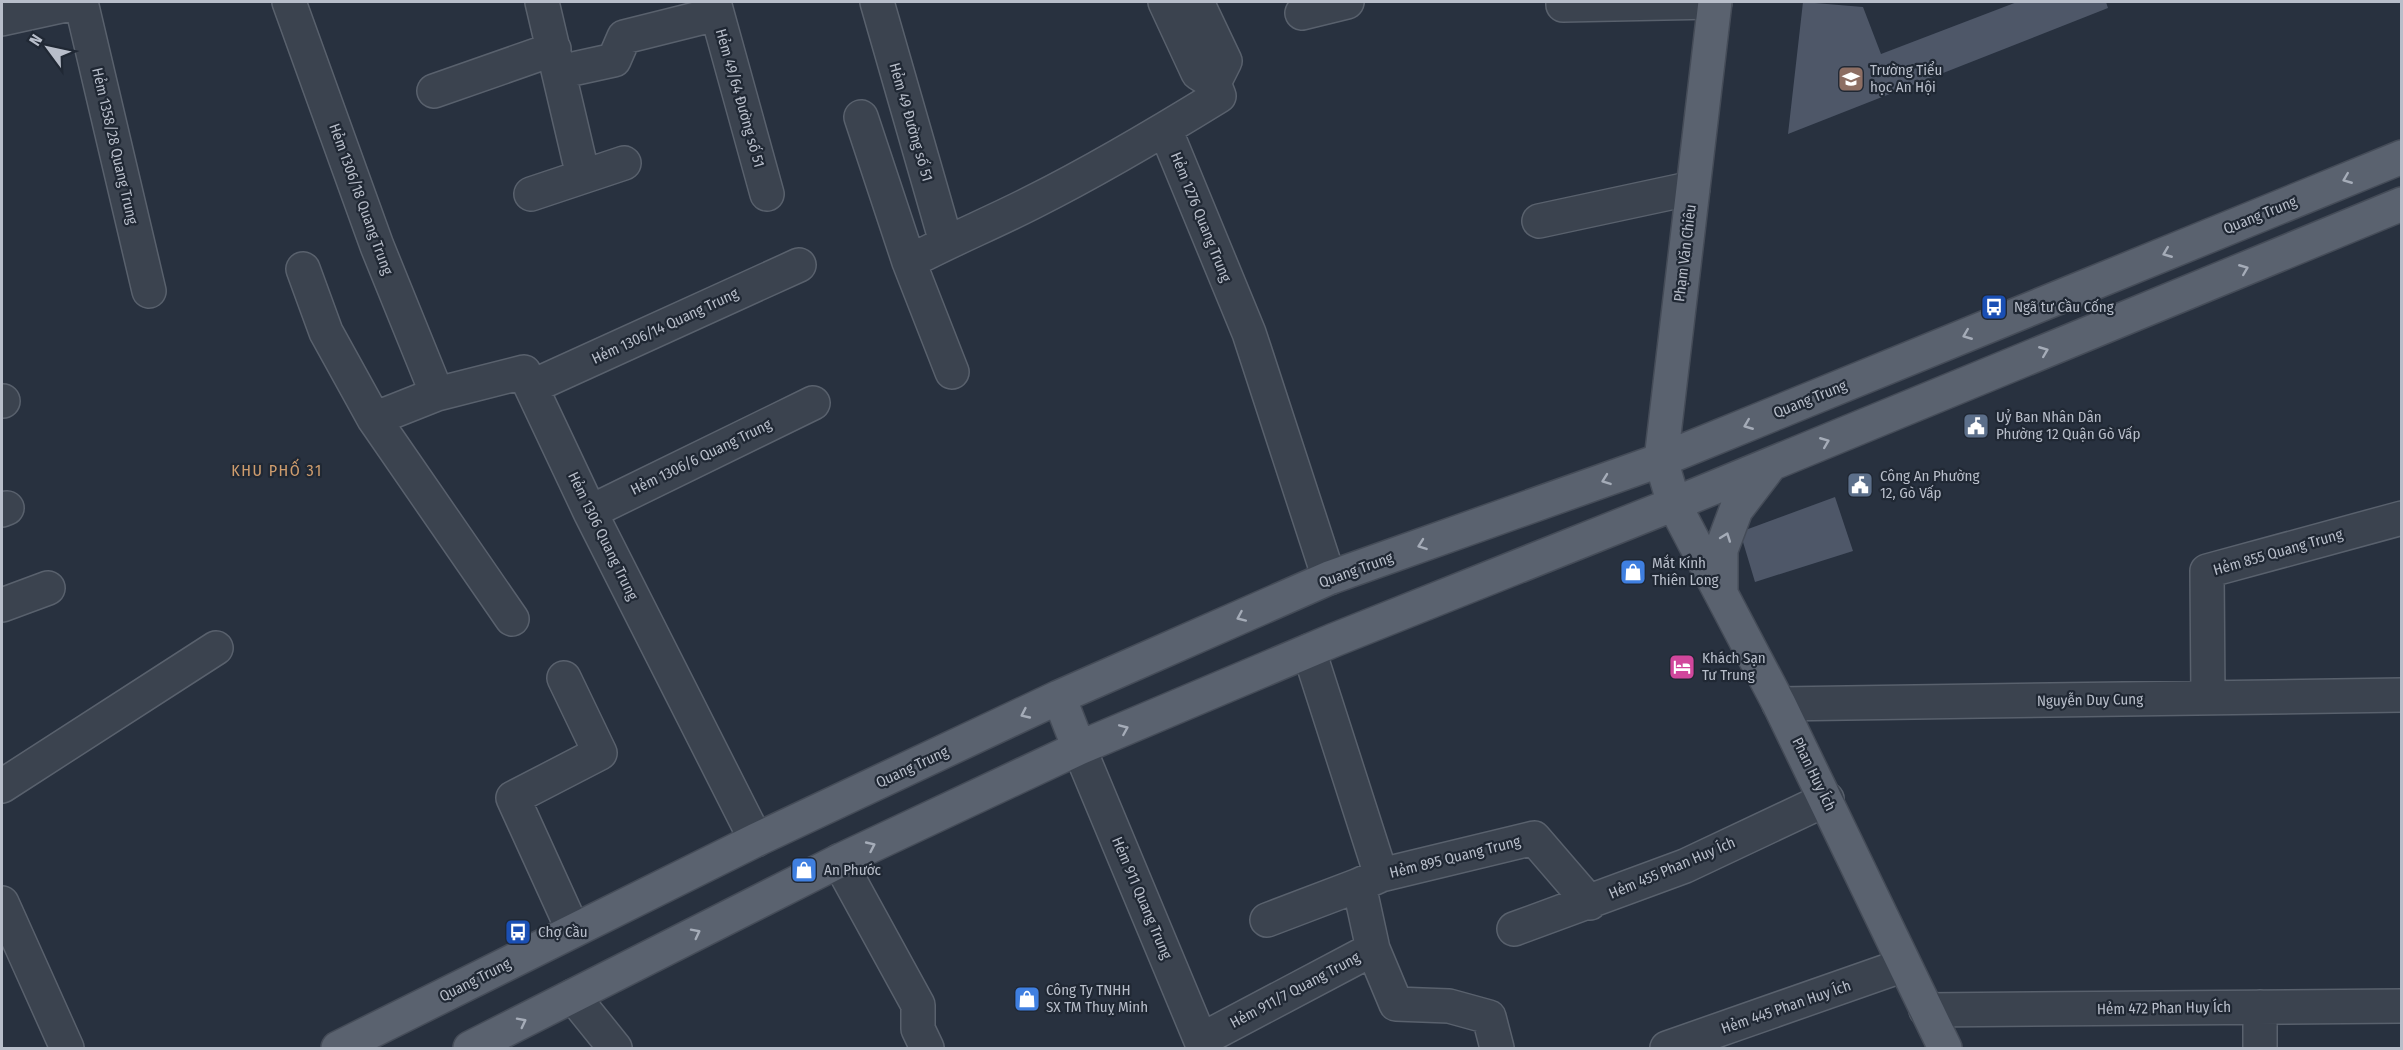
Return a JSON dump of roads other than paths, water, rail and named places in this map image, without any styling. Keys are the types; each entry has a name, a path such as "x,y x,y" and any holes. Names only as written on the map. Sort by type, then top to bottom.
{"main road":[{"name":"Phạm Văn Chiêu","path":"1674,504 1661,460 1715,2"},
{"name":"Quang Trung","path":"338,1048 756,840 1059,698 1329,578 1661,460 2402,157"},
{"path":"473,1048 839,861 1079,748 1309,651 1674,504 2402,204"},
{"path":"1721,594 1721,550 1736,510 1771,464"},
{"name":"Phan Huy Ích","path":"1674,504 1827,799 1945,1048"},
{"path":"1059,698 1079,748"}],"street":[{"name":"Hẻm 1358/28 Quang Trung","path":"2,19 80,2 149,291"},
{"name":"Hẻm 1306/18 Quang Trung","path":"290,2 377,246 437,394"},
{"path":"542,2 584,176"},
{"name":"Hẻm 49 Đường số 51","path":"877,2 946,242"},
{"path":"909,262 946,242 1033,202 1220,96 1214,83 1198,73 1165,2"},
{"path":"1197,2 1225,61 1214,83"},
{"path":"1302,13 1347,2"},
{"path":"1563,2 1563,5 1715,2"},
{"path":"434,91 556,61 614,60 624,37 715,8"},
{"name":"Hẻm 49/64 Đường số 51","path":"715,8 767,194"},
{"path":"861,117 909,262 952,372"},
{"name":"Hẻm 1276 Quang Trung","path":"1165,129 1248,333 1329,578"},
{"path":"531,194 624,163"},
{"path":"1539,221 1693,188"},
{"name":"Hẻm 1306/14 Quang Trung","path":"531,387 800,264"},
{"path":"303,269 326,332 374,419 512,619"},
{"path":"374,419 437,394 524,372 531,387"},
{"name":"Hẻm 1306 Quang Trung","path":"531,387 590,512 756,840"},
{"name":"Hẻm 1306/6 Quang Trung","path":"590,512 813,403"},
{"name":"Hẻm 855 Quang Trung","path":"2208,698 2207,571 2402,518"},
{"path":"2,605 48,588"},
{"path":"2,786 216,648"},
{"name":"Hẻm 895 Quang Trung","path":"1309,651 1370,880 1534,838 1590,903"},
{"path":"564,678 600,753 513,798 573,930"},
{"name":"Nguyễn Duy Cung","path":"1779,704 2402,694"},
{"name":"Hẻm 911 Quang Trung","path":"1079,748 1202,1044"},
{"name":"Hẻm 455 Phan Huy Ích","path":"1514,929 1590,903 1685,866 1827,799"},
{"path":"839,861 918,1005 918,1029 927,1048"},
{"path":"1267,920 1370,880"},
{"name":"Hẻm 911/7 Quang Trung","path":"1202,1044 1372,949 1370,880"},
{"path":"2,903 67,1048"},
{"path":"1372,949 1396,1004 1449,1006 1489,1017 1497,1048"},
{"name":"Hẻm 445 Phan Huy Ích","path":"1669,1048 1904,965"},
{"path":"573,996 615,1048"},
{"name":"Hẻm 472 Phan Huy Ích","path":"1926,1010 2402,1006"},
{"path":"2260,1007 2260,1048"}],"place":[{"name":"Trường Tiểu học An Hội","path":"1851,79"},
{"name":"Ngã tư Cầu Cống","path":"1994,307"},
{"name":"Uỷ Ban Nhân Dân Phường 12 Quận Gò Vấp","path":"1976,426"},
{"name":"Công An Phường 12, Gò Vấp","path":"1860,485"},
{"name":"Mắt Kính Thiên Long","path":"1633,572"},
{"name":"Khách Sạn Tư Trung","path":"1682,667"},
{"name":"An Phước","path":"804,870"},
{"name":"Chợ Cầu","path":"518,932"},
{"name":"Công Ty TNHH SX TM Thuỵ Minh","path":"1027,999"}],"district":[{"name":"KHU PHỐ 31","path":"277,470"}]}
